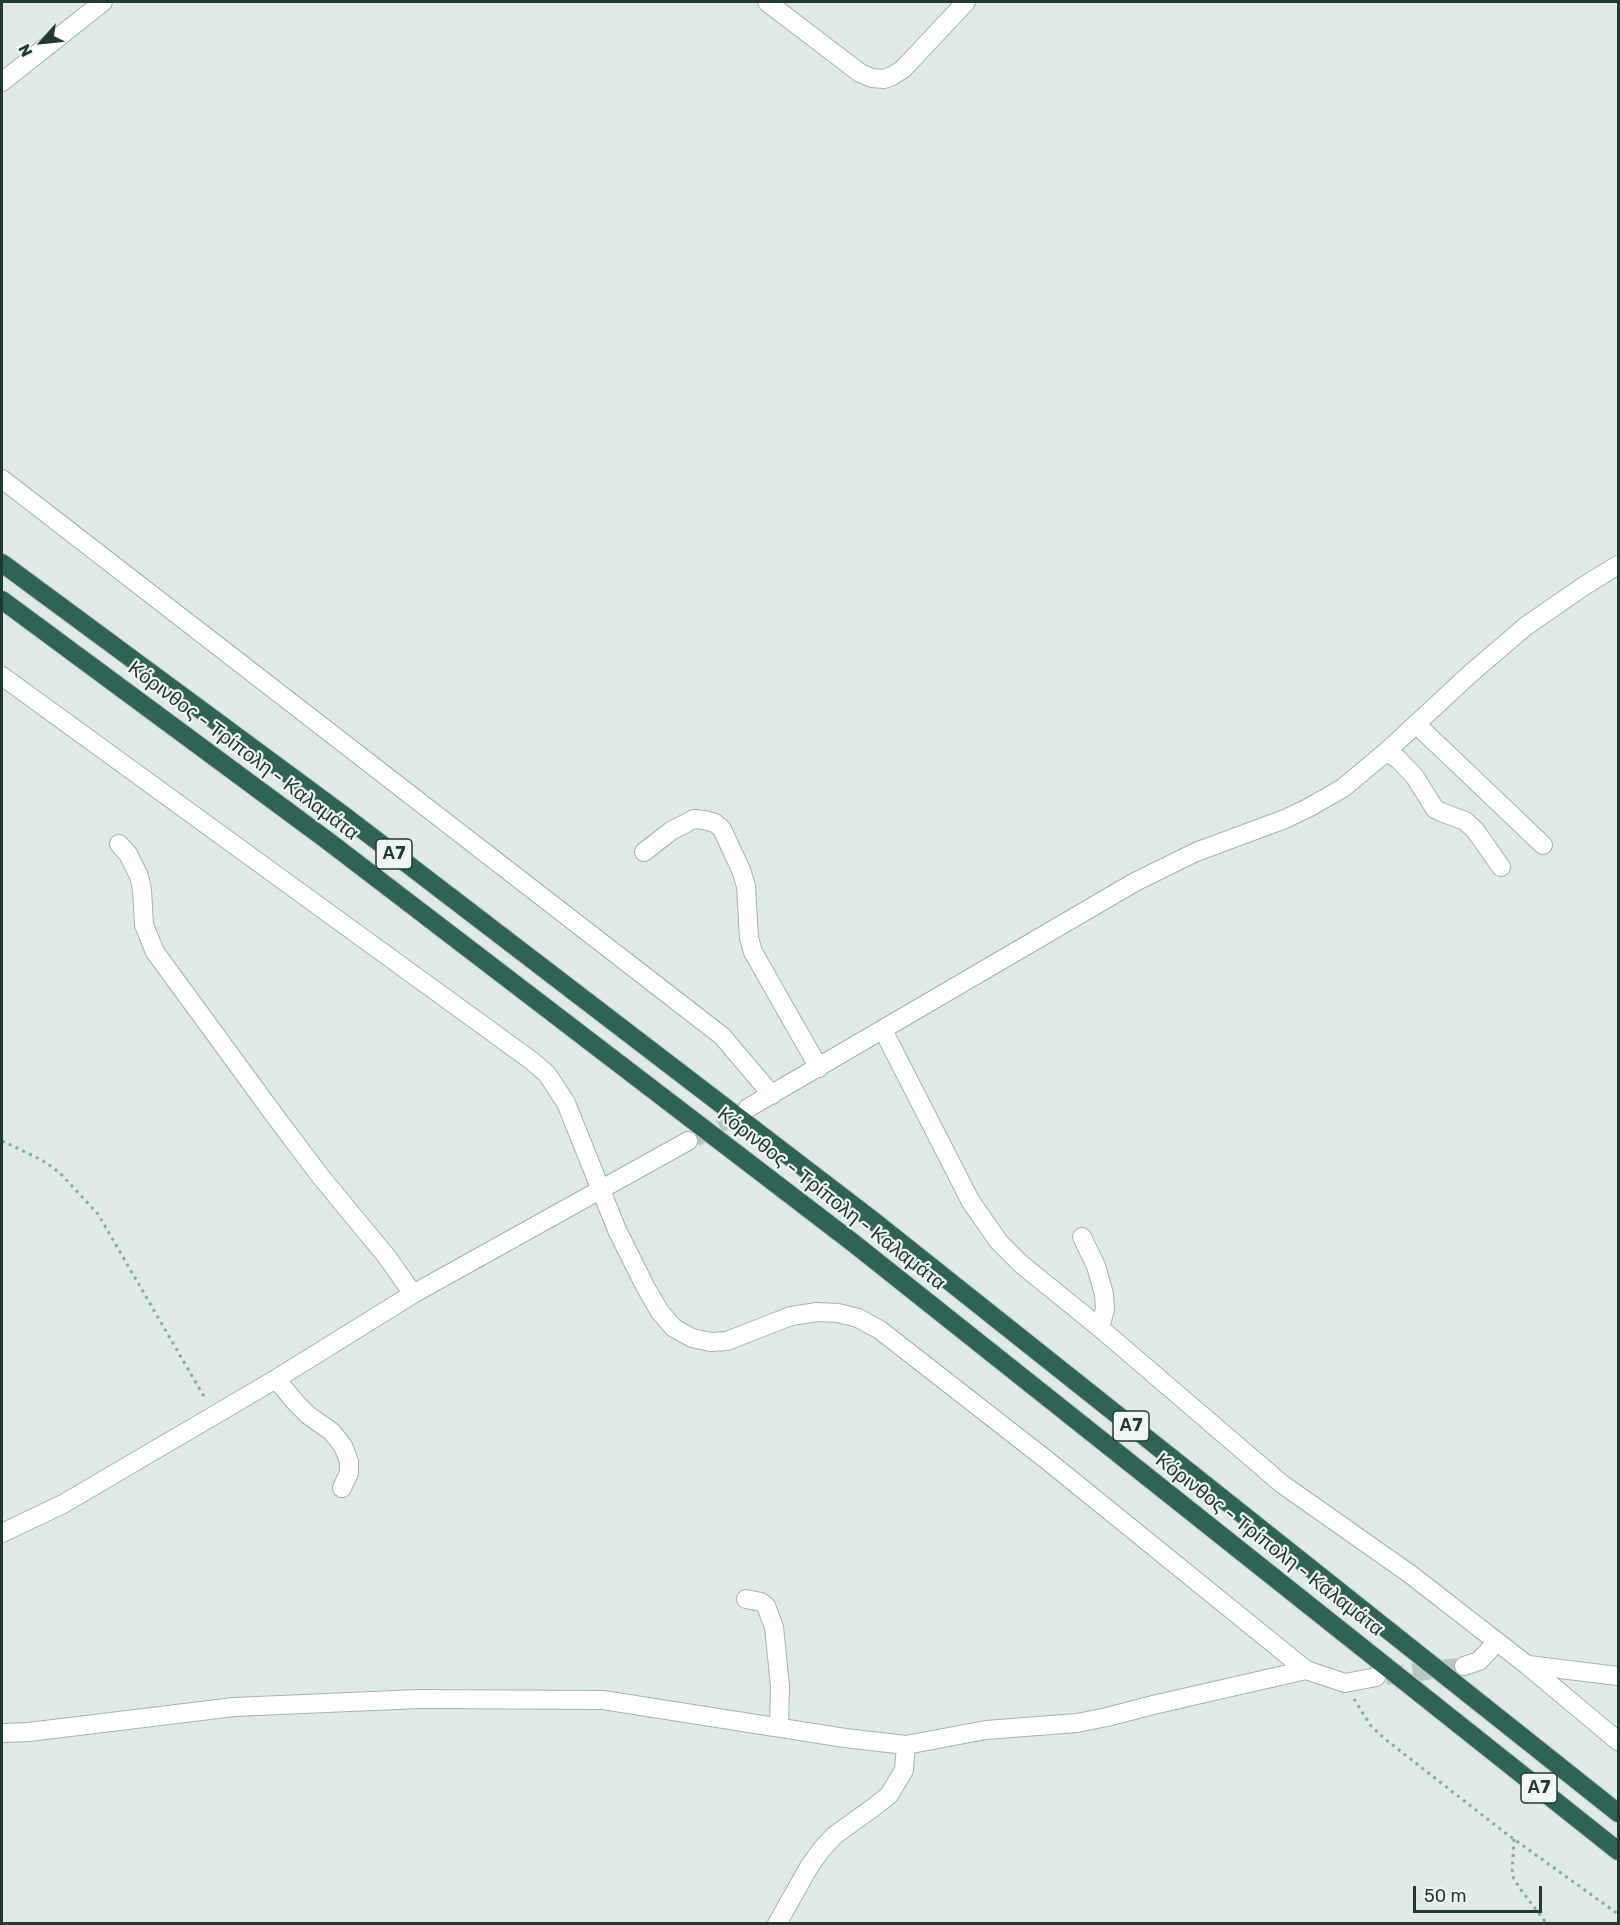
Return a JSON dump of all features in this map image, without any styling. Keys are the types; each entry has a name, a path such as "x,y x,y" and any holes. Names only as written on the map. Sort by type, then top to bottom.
{"highway":[{"name":"Κόρινθος - Τρίπολη - Καλαμάτα","path":"2,563 346,817 862,1212 1618,1813"},
{"name":"Κόρινθος - Τρίπολη - Καλαμάτα","path":"2,600 328,841 852,1242 1618,1851"}],"street":[{"path":"2,81 103,2"},
{"path":"767,2 860,73 872,78 884,79 903,69 966,2"},
{"path":"2,479 722,1036 772,1095"},
{"path":"748,1108 1135,882 1196,852 1275,824 1343,788 1526,626 1618,565"},
{"path":"2,676 547,1074 566,1103 617,1230 646,1288 660,1312 674,1328 692,1338 711,1342 727,1341 791,1316 818,1312 838,1313 858,1318 880,1330 1048,1461 1306,1670 1345,1683 1376,1677"},
{"path":"1416,724 1544,845"},
{"path":"1386,752 1398,759 1415,777 1435,808 1441,813 1465,821 1475,830 1501,867"},
{"path":"644,852 677,828 694,819 704,820 722,829 746,886 749,938 753,952 819,1068"},
{"path":"118,844 128,854 139,876 144,925 155,952 321,1177 387,1257 413,1294"},
{"path":"883,1030 971,1202 999,1242 1282,1484 1410,1574 1527,1665 1618,1741"},
{"path":"2,1533 63,1504 276,1379 413,1294 688,1141"},
{"path":"1082,1237 1096,1266 1104,1294 1105,1309 1100,1328"},
{"path":"276,1379 296,1403 308,1415 332,1432 343,1446 349,1461 348,1473 342,1488"},
{"path":"746,1599 766,1605 774,1627 780,1686 779,1727"},
{"path":"1464,1666 1479,1661 1497,1642"},
{"path":"1527,1665 1618,1676"},
{"path":"2,1733 29,1732 234,1707 420,1699 603,1700 906,1745 986,1730 1077,1723 1107,1718 1152,1705 1306,1670"},
{"path":"777,1923 808,1867 821,1850 835,1835 888,1794 904,1770 906,1745"}],"path":[{"path":"2,1141 42,1160 60,1173 98,1214 215,1415"},
{"path":"1345,1683 1371,1726 1385,1739 1514,1839 1618,1914"},
{"path":"1514,1839 1512,1874 1514,1880 1547,1923"}],"tunnel":[{"path":"695,1138 747,1109"},
{"path":"1386,1676 1464,1666"}]}
